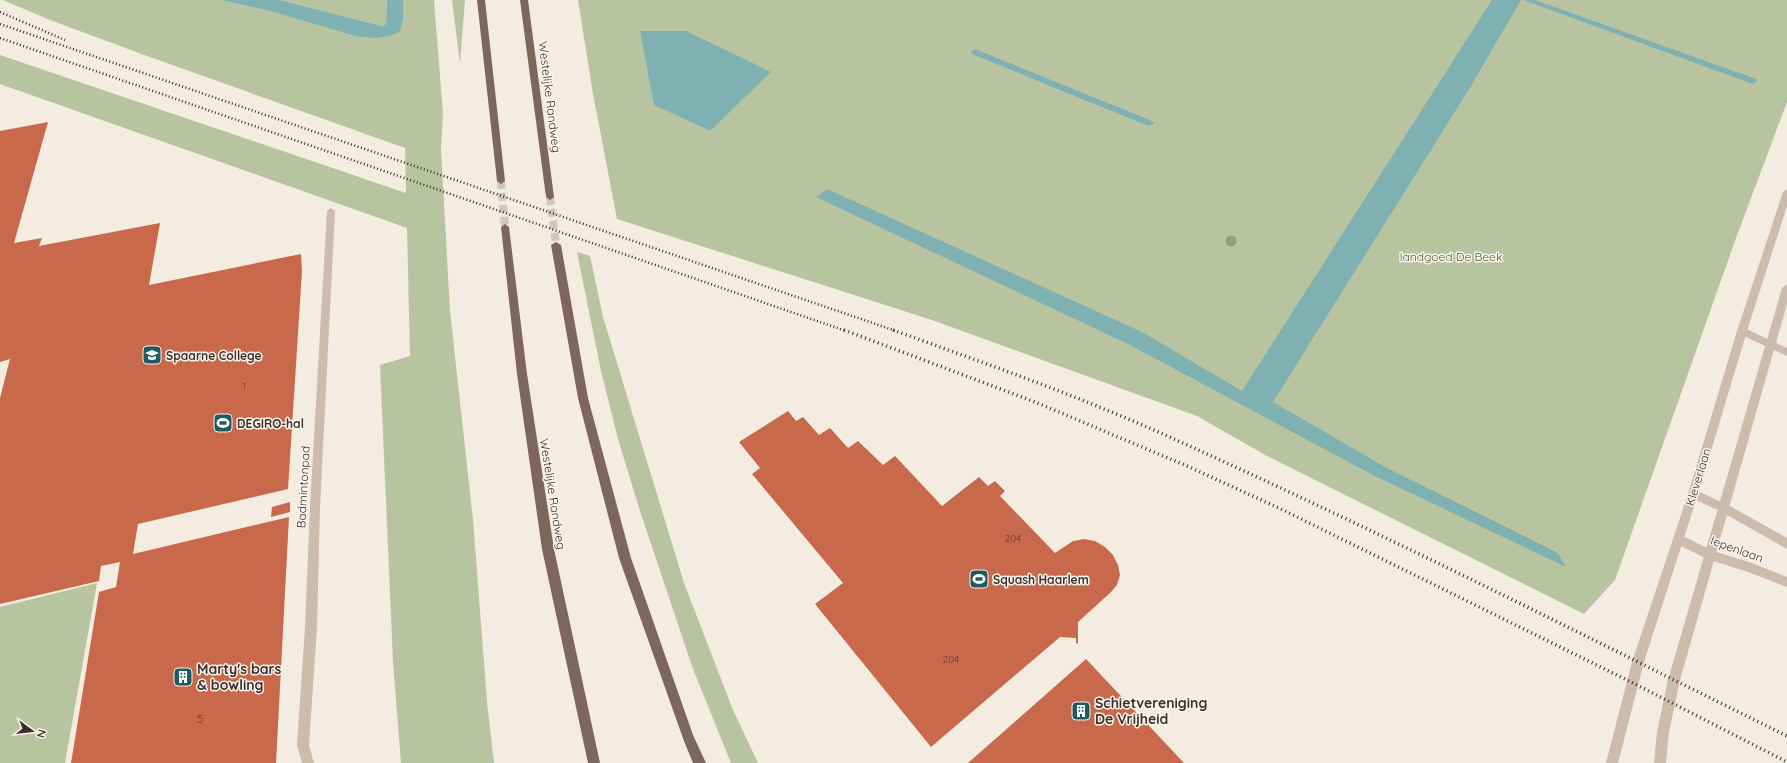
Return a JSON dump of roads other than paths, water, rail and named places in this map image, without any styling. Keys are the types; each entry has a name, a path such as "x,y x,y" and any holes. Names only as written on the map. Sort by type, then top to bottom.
{"main road":[{"path":"481,0 500,181"},
{"name":"Westelijke Randweg","path":"524,0 550,197"},
{"name":"Westelijke Randweg","path":"505,227 522,374 548,549 594,763"},
{"path":"556,245 584,398 625,558 688,737 700,763"}],"street":[{"name":"Kleverlaan","path":"1612,763 1638,662 1694,494 1742,330 1787,192"},
{"name":"Badmintonpad","path":"308,763 303,745 311,627 315,507 331,211"},
{"path":"1660,763 1669,701 1787,288"},
{"path":"1742,330 1787,352"},
{"name":"Iepenlaan","path":"1694,494 1724,508 1787,544"},
{"name":"Iepenlaan","path":"1679,539 1711,555 1749,567 1787,582"}],"water":[{"path":"221,0 280,0 382,26 386,24 387,0 403,0 403,20 400,32 389,36 376,38 356,36 274,12"},
{"path":"1492,0 1521,0 1471,86 1273,402 1385,467 1558,553 1566,567 1373,475 1128,344 816,197 827,189 1142,332 1242,391"},
{"path":"640,31 686,31 771,72 710,131 654,105"}],"waterway":[{"path":"1527,0 1753,81"},
{"path":"975,52 1149,123"}],"tunnel":[{"path":"501,181 505,227"},
{"path":"550,197 556,245"}],"railway":[{"path":"0,12 65,40"},
{"path":"0,24 896,331"},
{"path":"0,38 846,331"},
{"path":"844,330 1035,402 1187,466 1281,509 1633,683 1787,762"},
{"path":"893,330 1064,393 1165,435 1322,507 1787,736"}],"place":[{"name":"Spaarne College","path":"152,355"},
{"name":"DEGIRO-hal","path":"223,423"},
{"name":"Squash Haarlem","path":"979,579"},
{"name":"Marty's bars & bowling","path":"183,677"},
{"name":"Schietvereniging De Vrijheid","path":"1081,711"}],"park label":[{"name":"landgoed De Beek","path":"1451,256"}]}
